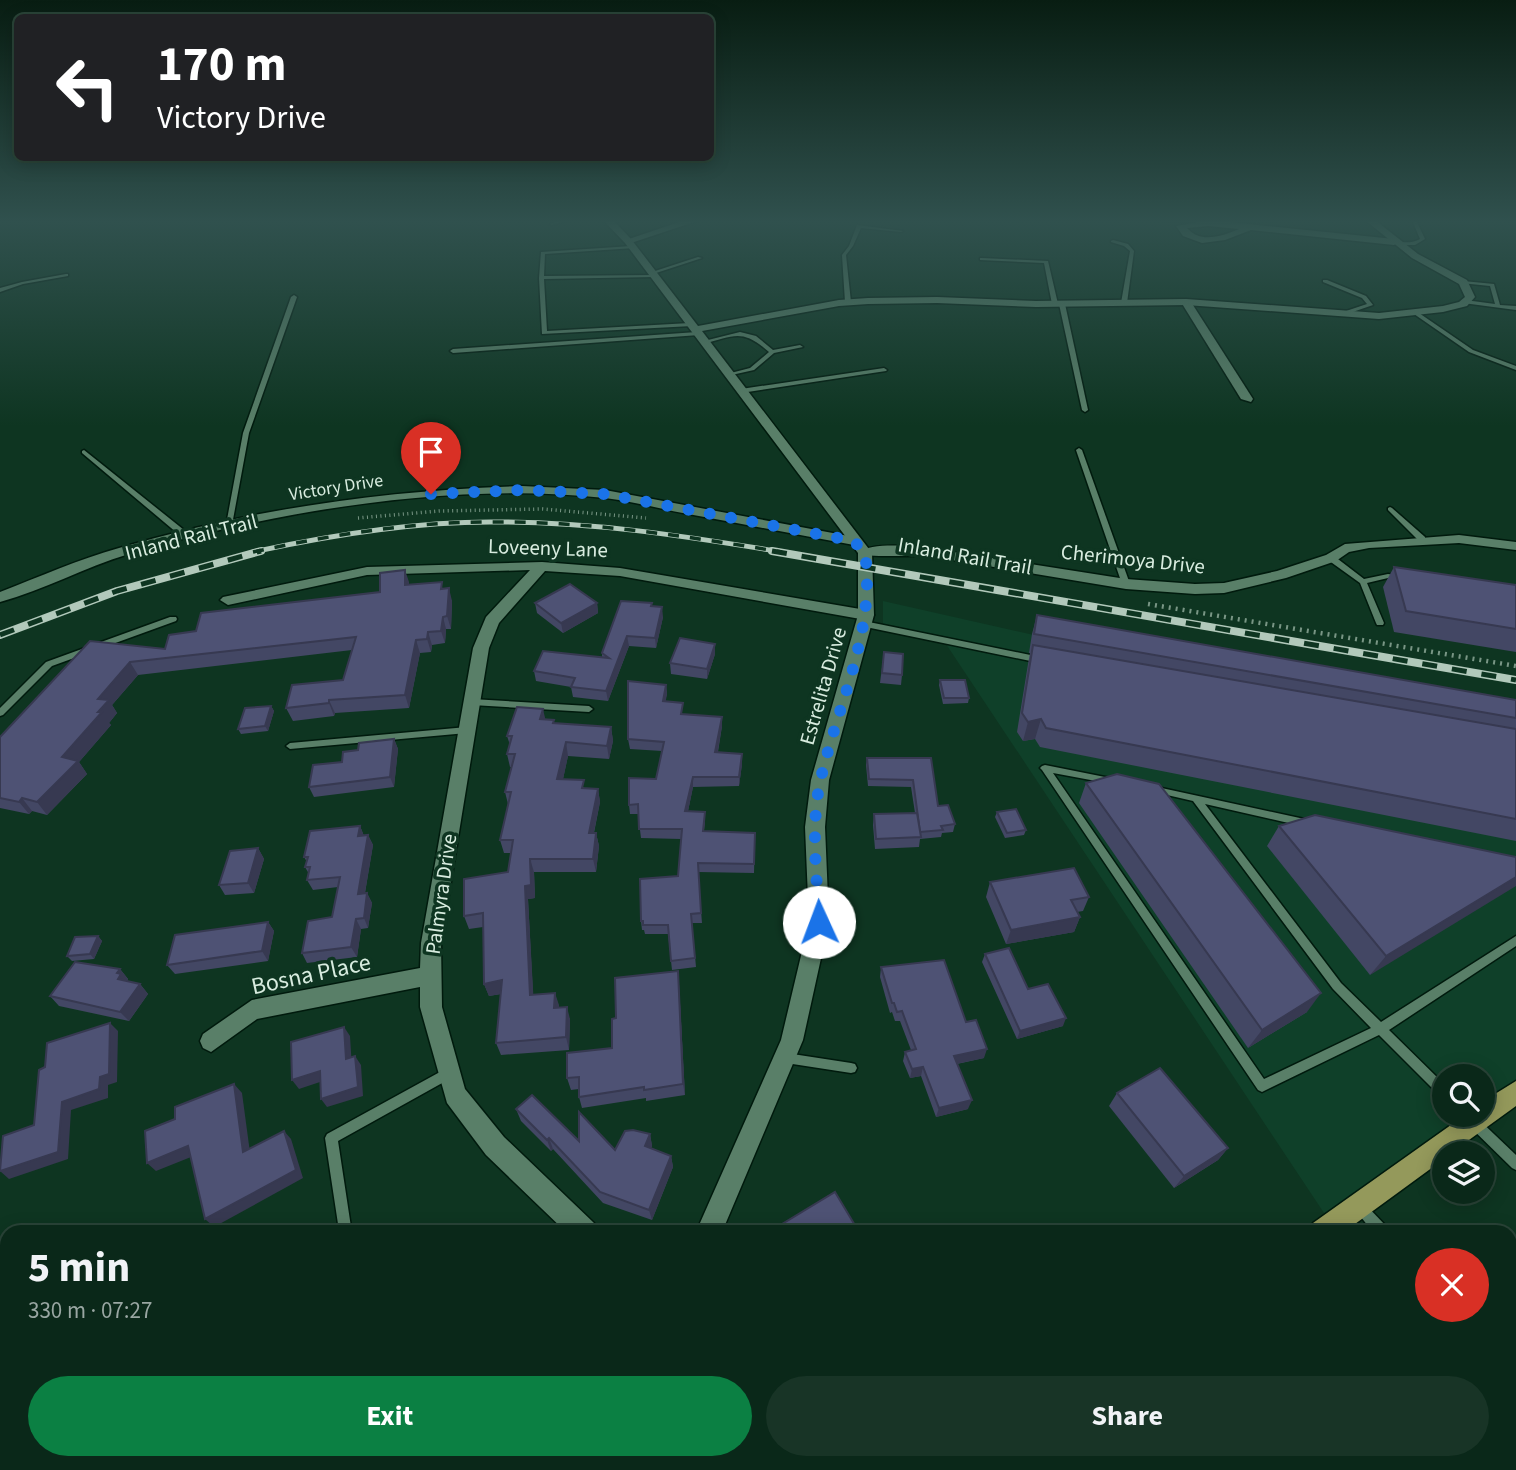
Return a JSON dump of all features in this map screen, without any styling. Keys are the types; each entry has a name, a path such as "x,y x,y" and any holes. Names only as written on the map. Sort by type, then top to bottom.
{"main road":[{"path":"1495,1104 1516,1092"},
{"path":"1332,1225 1460,1127"}],"street":[{"path":"664,289 859,547"},
{"path":"696,333 848,302 1186,302 1379,316 1443,309 1465,302 1470,297 1466,289"},
{"path":"1186,302 1247,399"},
{"name":"Victory Drive","path":"0,597 123,551 306,509 381,498 522,490 605,494 859,547"},
{"name":"Cherimoya Drive","path":"859,547 928,552 1126,584 1224,588 1281,575 1331,558 1345,548 1422,539 1459,539 1516,546"},
{"name":"Estrelita Drive","path":"712,1225 792,1040 819,922 815,827 820,780 865,619 859,547"},
{"name":"Loveeny Lane","path":"228,600 367,571 437,566 542,566 620,572 865,619"},
{"name":"Palmyra Drive","path":"542,566 492,621 481,648 431,943 431,1007 455,1095 495,1146 573,1225"},
{"name":"Bosna Place","path":"211,1041 252,1010 430,975"}],"lane":[{"path":"542,289 544,333 743,333 753,334 772,352"},
{"path":"847,289 848,302"},
{"path":"1054,289 1085,410"},
{"path":"1124,303 1126,289"},
{"path":"1340,314 1370,305 1364,297 1344,289"},
{"path":"1493,289 1498,306"},
{"path":"229,525 246,433 294,297"},
{"path":"1465,302 1516,308"},
{"path":"1416,313 1471,351 1516,368"},
{"path":"453,351 696,333"},
{"path":"729,375 752,369 772,352 800,346"},
{"path":"741,391 884,370"},
{"path":"1079,450 1126,584"},
{"path":"84,452 186,536"},
{"path":"1390,509 1422,539"},
{"path":"1331,558 1363,582 1380,623"},
{"path":"1363,582 1388,576 1413,580"},
{"path":"0,713 49,664 173,619"},
{"path":"865,619 1056,663"},
{"path":"472,702 589,709"},
{"path":"290,746 467,730"},
{"path":"1128,784 1045,768 1262,1086 1380,1029 1516,940"},
{"path":"1141,787 1316,825"},
{"path":"1196,798 1337,986 1432,1080"},
{"path":"784,1058 851,1068"},
{"path":"345,1225 331,1138 449,1073"},
{"path":"1478,1127 1516,1164"},
{"path":"1359,1205 1375,1225"}],"path":[{"path":"351,519 439,510 543,509 659,520"},
{"path":"1136,602 1516,666"}],"shaded area":[{"path":"883,601 1034,635 1516,722 1516,1091 1495,1106 1495,1064 1432,1064 1432,1127 1467,1127 1447,1141 1432,1141 1432,1152 1332,1225 944,641 883,628"}],"building":[{"path":"1394,567 1516,585 1516,629 1406,611"},
{"path":"405,570 405,585 442,582 441,589 449,588 447,616 443,617 441,631 428,632 427,639 416,640 405,695 329,700 329,703 286,708 292,685 343,680 356,637 130,662 98,699 109,700 98,712 102,712 62,757 78,761 37,802 22,798 19,802 0,798 0,737 90,641 165,649 169,635 196,631 201,613 380,592 380,573"},
{"path":"570,584 597,603 561,623 535,603"},
{"path":"621,601 652,603 651,606 662,607 655,638 627,636 606,691 571,687 575,678 534,671 543,651 609,658 602,653"},
{"path":"1037,615 1516,700 1516,718 1034,634"},
{"path":"680,638 715,644 707,669 670,663"},
{"path":"1033,645 1516,729 1516,819 1046,728 1041,719 1028,722 1022,713"},
{"path":"884,652 903,654 902,675 882,673"},
{"path":"940,680 965,680 969,698 944,698"},
{"path":"628,681 666,685 663,701 683,703 681,714 722,717 715,752 742,754 739,777 693,777 685,811 705,812 703,831 755,833 754,864 698,863 701,913 691,914 695,958 671,961 668,925 643,925 641,921 640,879 678,876 682,829 639,829 638,804 629,805 629,778 656,779 664,742 628,739"},
{"path":"271,706 265,726 238,729 245,708"},
{"path":"517,707 543,709 540,719 554,720 553,723 611,727 607,746 566,742 557,779 584,780 582,788 598,789 589,833 596,833 593,859 530,859 531,885 525,886 530,995 555,993 554,1008 567,1007 566,1037 496,1043 502,980 484,984 483,913 464,916 464,879 508,872 513,840 500,840 511,792 505,792 515,754 507,754 512,736 507,736"},
{"path":"394,739 390,777 309,787 313,765 342,762 343,752 358,750 359,743"},
{"path":"867,758 931,758 938,806 948,805 955,824 941,826 943,830 920,832 913,780 869,779"},
{"path":"1117,774 1159,784 1321,993 1262,1030 1086,783"},
{"path":"1016,809 1026,830 1007,833 997,812"},
{"path":"917,813 921,837 876,839 874,814"},
{"path":"1315,815 1516,857 1516,877 1386,956 1279,826"},
{"path":"360,826 358,836 368,835 358,894 367,893 364,918 356,919 351,947 302,953 308,921 332,917 340,877 307,880 310,867 305,867 308,857 304,857 310,831"},
{"path":"258,848 248,883 219,885 230,851"},
{"path":"1074,868 1089,897 1071,900 1080,917 1011,930 990,882"},
{"path":"268,922 262,951 167,965 175,935"},
{"path":"98,936 90,954 67,956 75,937"},
{"path":"1009,948 1028,989 1048,984 1066,1018 1020,1031 985,954"},
{"path":"944,960 966,1022 976,1020 987,1049 954,1056 972,1100 939,1108 923,1067 912,1069 905,1052 916,1049 902,1011 897,1012 892,1003 881,967"},
{"path":"75,962 120,969 117,973 121,974 118,979 140,984 120,1012 50,996"},
{"path":"678,971 683,1084 579,1097 579,1077 567,1078 567,1053 612,1048 612,1019 616,1018 615,978"},
{"path":"110,1023 109,1074 100,1077 99,1089 62,1102 58,1152 0,1171 3,1136 34,1125 39,1070 45,1067 47,1043"},
{"path":"344,1027 346,1059 355,1056 358,1087 321,1099 320,1071 292,1080 291,1042"},
{"path":"1160,1068 1228,1148 1184,1176 1117,1093"},
{"path":"234,1084 243,1152 284,1131 296,1170 205,1219 188,1146 147,1163 145,1131 175,1119 175,1107"},
{"path":"532,1095 579,1141 579,1112 615,1150 625,1131 650,1134 645,1146 671,1156 649,1210 600,1192 549,1138 547,1140 516,1109"},
{"path":"835,1192 855,1225 781,1225"}],"railway":[{"path":"253,552 371,531 430,524 490,522 600,527 782,552"},
{"path":"0,635 117,591 261,551"},
{"path":"772,551 1516,680"}],"route":[{"path":"431,494 522,490 605,494 854,541 865,554 866,615 820,780 815,827 819,922"}]}
